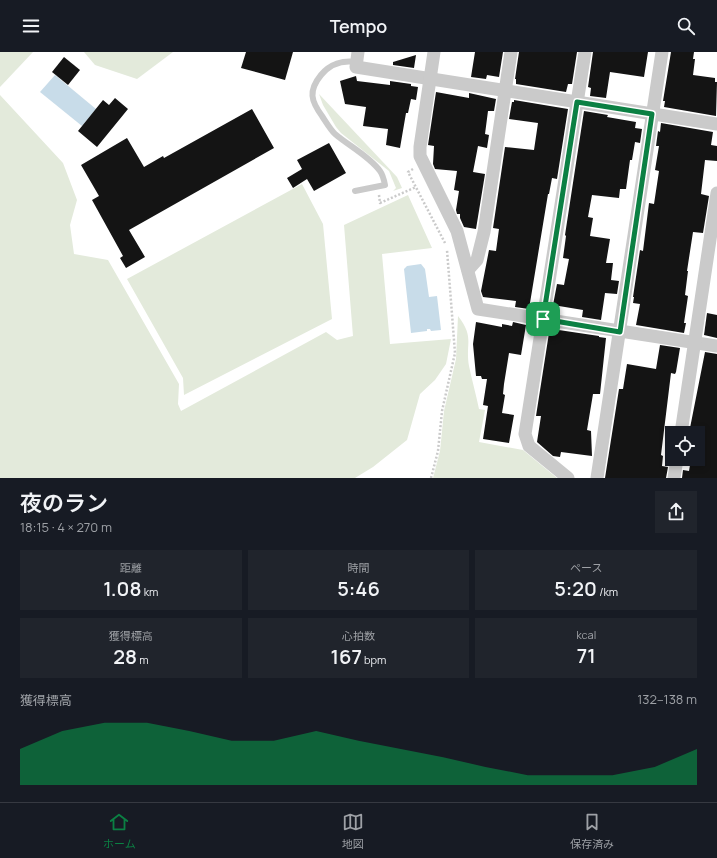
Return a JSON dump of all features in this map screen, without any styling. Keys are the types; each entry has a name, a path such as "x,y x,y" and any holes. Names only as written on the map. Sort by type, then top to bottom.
{"street":[{"path":"434,52 420,147 420,156 457,231 478,309 717,346"},
{"path":"468,270 477,260 484,232 511,52"},
{"path":"568,478 529,446 524,434 585,52"},
{"path":"597,478 662,52"},
{"path":"357,57 356,67 717,124"},
{"path":"682,426 717,193"},
{"path":"674,478 676,466"}],"lane":[{"path":"355,191 386,185 382,175 375,166 333,132 316,108 312,95 318,80 326,70 336,64 357,57"}],"path":[{"path":"424,164 408,172 446,245 455,353 442,411 438,451 431,478"},
{"path":"384,203 416,187"}],"green space":[{"path":"0,52 33,52 0,87"},
{"path":"84,52 173,52 137,79 95,65"},
{"path":"319,94 397,177 402,188 393,191 396,188 389,171 341,133 323,105"},
{"path":"0,95 63,163 77,200 70,225 74,254 108,260 179,384 178,404 181,411 326,332 337,340 353,336 344,225 408,195 432,248 382,254 390,344 451,339 446,364 435,380 420,394 407,440 373,467 355,478 0,478"},
{"path":"302,184 323,224 332,319 184,395 183,378 127,279"},
{"path":"458,316 468,335 469,366 479,409 485,410 479,442 523,450 557,478 433,478 440,451 444,411 456,359"}],"water":[{"path":"55,75 96,109 82,126 40,92"},
{"path":"421,264 425,269 429,297 437,296 441,330 431,331 430,329 427,329 427,331 411,333 404,269 407,266"}],"building":[{"path":"246,52 293,52 285,80 241,68"},
{"path":"475,52 503,52 499,77 487,75 486,79 471,77"},
{"path":"519,52 577,52 572,84 568,84 566,92 516,84 515,79"},
{"path":"593,52 648,52 644,77 610,72 606,98 590,96 591,88 588,87"},
{"path":"671,52 694,52 693,59 695,59 693,75 715,78 715,82 717,82 716,116 664,107 665,101 663,101"},
{"path":"416,55 414,68 393,65 393,62"},
{"path":"64,57 80,70 68,85 52,72"},
{"path":"356,76 357,81 390,85 390,81 411,84 411,86 418,87 416,100 411,99 408,113 406,113 400,148 386,145 388,129 363,126 366,107 345,104 340,81"},
{"path":"436,92 469,98 469,93 496,99 494,111 488,111 485,134 489,135 487,148 478,146 473,172 485,174 476,229 464,227 460,214 457,214 456,210 459,191 454,190 457,171 435,169 433,164 434,146 428,145"},
{"path":"115,98 128,109 97,147 78,131 103,100 109,105"},
{"path":"514,100 568,109 557,179 552,178 548,194 529,309 515,307 516,301 483,297 481,291 489,250 496,251 499,229 493,228 505,147 534,150 538,123 509,119 512,102 514,102"},
{"path":"252,109 274,148 129,230 145,257 126,268 120,258 123,256 92,200 99,196 81,165 127,138 144,167 163,156 164,158"},
{"path":"584,111 636,122 635,128 642,129 640,143 635,142 632,160 630,160 626,189 620,189 619,198 592,195 588,217 593,218 590,236 610,239 606,263 613,263 611,280 619,281 617,294 605,293 601,320 582,317 583,310 553,305 557,284 564,285 569,259 563,258 565,235"},
{"path":"661,123 713,132 711,145 717,146 717,161 705,160 701,194 709,196 703,233 693,232 687,271 685,295 688,296 684,333 636,325 640,304 633,303 640,250 643,251 649,203 654,204 659,171 655,170 659,146 656,146 658,131 660,132"},
{"path":"329,143 346,173 314,191 307,179 293,188 287,178 302,169 297,160"},
{"path":"707,313 717,315 717,338 704,335"},
{"path":"476,322 502,327 502,324 512,326 513,322 526,325 521,355 509,353 504,384 503,394 505,395 502,413 514,415 509,443 483,439 488,406 483,405 487,379 482,379 481,376 476,376 473,344"},
{"path":"552,329 606,338 600,394 593,394 587,430 591,431 592,456 561,452 560,457 553,456 537,442 541,416 536,416 549,333 551,334"},
{"path":"660,345 680,348 676,372 675,374 671,373 661,455 663,456 662,466 668,467 666,478 605,478 619,389 623,389 627,364 656,369"},
{"path":"705,352 717,354 717,478 682,478 683,470 689,471 690,466 705,466 705,426 690,426"}],"route":[{"path":"577,102 652,114 620,332 543,319 577,102"}]}
